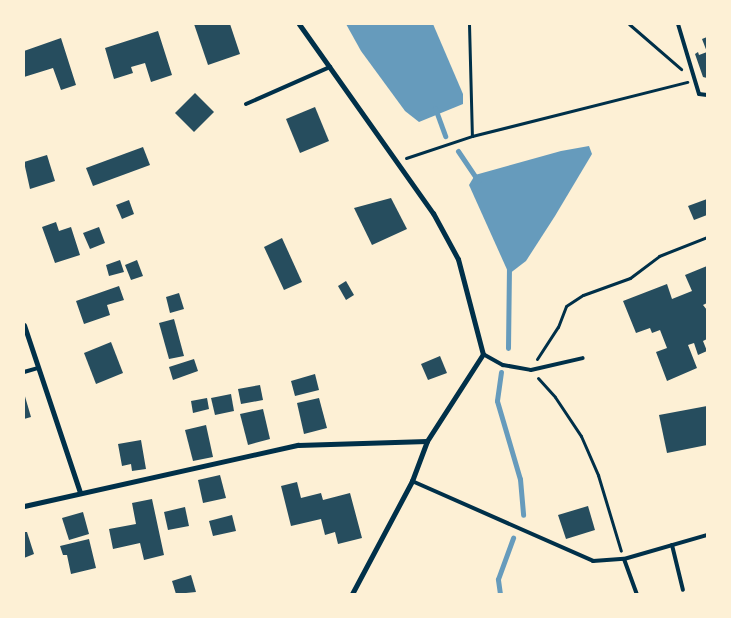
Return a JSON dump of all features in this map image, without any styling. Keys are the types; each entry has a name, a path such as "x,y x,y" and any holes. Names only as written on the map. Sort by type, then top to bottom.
{"street":[{"path":"299,24 399,160 433,213 458,259 483,354 427,441 412,481 352,594"},
{"path":"24,325 80,492"},
{"path":"24,506 298,445 427,441"}],"lane":[{"path":"678,24 699,94 707,95"},
{"path":"246,104 330,67"},
{"path":"483,354 503,365 531,370 583,358"},
{"path":"24,372 38,368"},
{"path":"412,481 593,561 624,559 707,535"},
{"path":"672,545 683,590"},
{"path":"624,559 637,594"}],"path":[{"path":"469,24 472,136"},
{"path":"629,24 694,80"},
{"path":"399,160 472,136 694,80"},
{"path":"624,559 598,475 581,436 555,397 531,370 558,327 566,306 583,295 630,278 659,256 707,237"}],"water":[{"path":"346,24 433,24 463,94 463,104 419,122 405,111 361,51"},
{"path":"589,146 592,154 555,216 526,261 509,274 469,185 475,175 561,151"}],"building":[{"path":"194,24 230,24 240,54 208,65"},
{"path":"158,31 172,75 151,82 145,63 131,67 133,73 114,79 105,48"},
{"path":"707,37 707,52 702,39"},
{"path":"61,38 76,85 61,90 53,68 24,77 24,51"},
{"path":"698,52 699,55 707,52 707,78 703,77 695,54"},
{"path":"195,93 214,112 194,132 175,113"},
{"path":"315,107 329,141 300,153 286,119"},
{"path":"143,147 150,165 93,186 86,168"},
{"path":"47,155 55,181 30,189 24,162"},
{"path":"391,198 407,229 372,245 354,208"},
{"path":"707,199 707,215 694,220 688,206"},
{"path":"129,200 134,214 122,219 116,205"},
{"path":"56,222 59,231 71,227 80,255 55,263 42,227"},
{"path":"99,227 105,243 90,249 83,233"},
{"path":"282,238 302,282 284,290 264,247"},
{"path":"120,260 124,272 109,276 106,265"},
{"path":"137,260 143,276 131,280 125,265"},
{"path":"707,266 707,303 703,305 707,310 707,339 703,341 707,351 698,355 694,343 688,345 697,368 667,381 656,352 667,348 660,330 652,333 650,328 636,333 623,301 667,284 672,299 692,291 685,275"},
{"path":"346,281 354,295 346,300 338,286"},
{"path":"119,286 124,300 107,305 110,315 84,324 76,301"},
{"path":"179,293 184,309 170,313 166,297"},
{"path":"174,319 184,356 169,359 159,323"},
{"path":"111,342 123,373 96,384 84,353"},
{"path":"440,356 447,373 428,380 421,364"},
{"path":"194,359 198,371 173,380 169,367"},
{"path":"315,374 319,390 295,396 291,381"},
{"path":"260,385 263,400 241,404 238,389"},
{"path":"24,393 31,417 24,419"},
{"path":"231,394 234,411 215,415 211,398"},
{"path":"207,398 209,409 193,413 191,401"},
{"path":"319,398 327,428 304,434 297,403"},
{"path":"707,406 707,445 667,453 659,415"},
{"path":"263,409 270,439 248,445 240,414"},
{"path":"206,425 213,457 193,461 185,430"},
{"path":"141,440 146,469 132,471 131,464 122,466 118,444"},
{"path":"220,475 226,498 203,503 198,480"},
{"path":"297,482 301,498 321,493 323,500 350,493 362,538 338,544 335,532 325,535 321,519 291,526 281,486"},
{"path":"152,499 164,555 144,560 140,543 113,549 109,529 136,524 132,503"},
{"path":"588,506 595,530 566,539 558,515"},
{"path":"185,507 189,526 168,530 164,512"},
{"path":"83,512 89,534 69,540 62,518"},
{"path":"232,515 236,531 213,536 209,521"},
{"path":"24,532 27,532 34,554 24,558"},
{"path":"89,539 96,568 71,574 67,555 63,555 60,546"},
{"path":"191,575 196,592 176,594 172,581"}],"waterway":[{"path":"435,108 445,136"},
{"path":"458,151 478,181"},
{"path":"508,348 509,268"},
{"path":"501,372 497,401 520,479 523,515"},
{"path":"500,594 498,579 513,538"}]}
